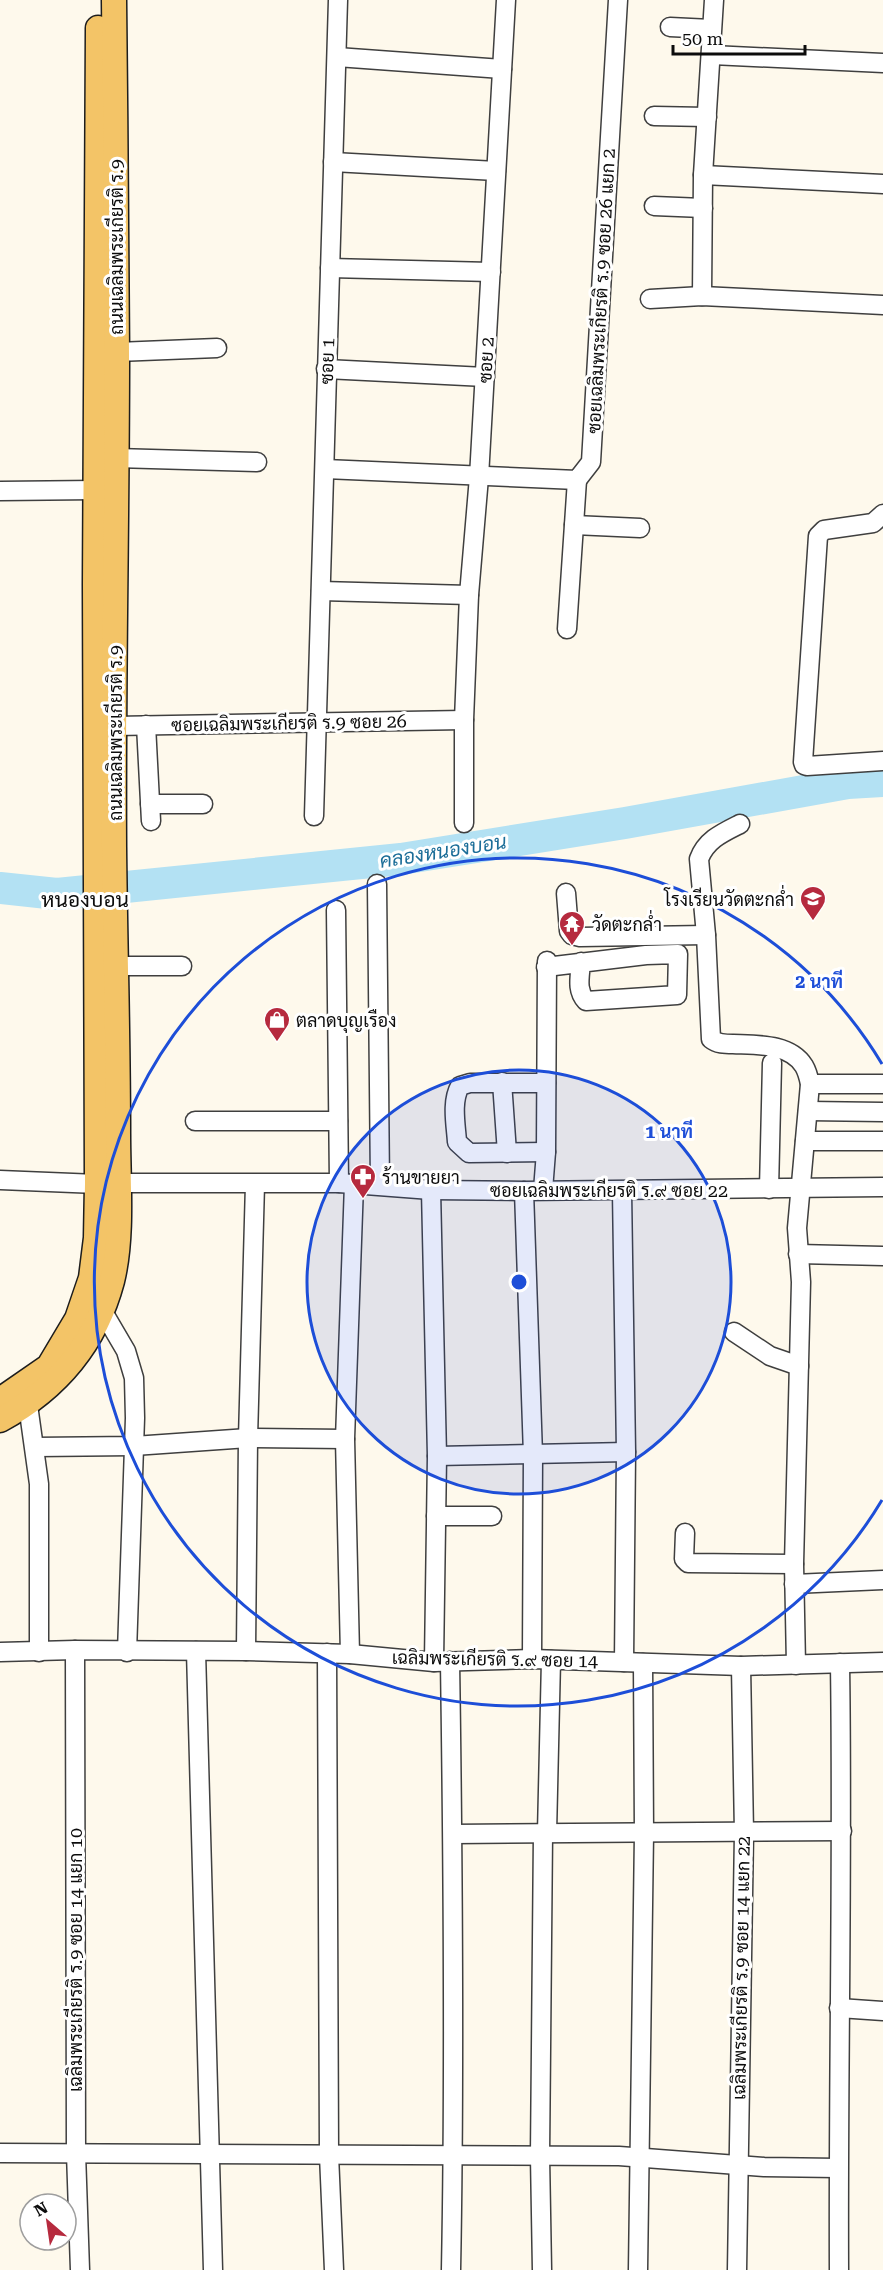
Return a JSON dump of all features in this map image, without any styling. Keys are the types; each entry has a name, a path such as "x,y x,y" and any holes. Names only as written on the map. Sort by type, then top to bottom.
{"main road":[{"name":"ถนนเฉลิมพระเกียรติ ร.9","path":"0,1400 49,1366 77,1319 91,1278 96,1238 108,1183 117,966 106,905 96,869 98,0"},
{"name":"ถนนเฉลิมพระเกียรติ ร.9","path":"0,1420 28,1405 62,1375 82,1349 102,1310 112,1280 117,1254 108,1183 106,905 114,849 117,352 114,0"}],"street":[{"name":"ซอย 1","path":"314,816 338,0"},
{"name":"ซอย 2","path":"464,823 464,720 470,595 479,477 506,0"},
{"name":"ซอยเฉลิมพระเกียรติ ร.9 ซอย 26 แยก 2","path":"577,480 591,462 618,0"},
{"path":"702,296 703,175 714,0"},
{"path":"670,27 711,29"},
{"path":"712,55 883,63"},
{"path":"337,57 502,69"},
{"path":"654,116 707,117"},
{"path":"333,162 496,171"},
{"path":"703,175 883,184"},
{"path":"654,206 703,208"},
{"path":"330,267 491,272"},
{"path":"650,299 702,296 883,305"},
{"path":"117,352 217,348"},
{"path":"327,369 485,377"},
{"path":"116,458 257,462"},
{"path":"325,470 577,480 567,629"},
{"path":"0,490 96,490"},
{"path":"883,514 873,523 824,530 819,533 803,762 807,766 883,761"},
{"path":"574,525 640,528"},
{"path":"321,591 470,595"},
{"name":"ซอยเฉลิมพระเกียรติ ร.9 ซอย 26","path":"115,726 464,720"},
{"path":"146,725 150,812 202,804"},
{"path":"740,824 709,842 699,859 706,935 710,1036 713,1041 724,1044 765,1046 784,1050 804,1066 810,1084 797,1228 801,1282 794,1564 796,1665"},
{"path":"377,884 380,1185"},
{"path":"566,894 569,931 572,935 580,937 706,935"},
{"path":"336,910 338,1121 346,1183 345,1439 350,1654"},
{"path":"532,1659 534,1191 546,1152 547,964 663,954 707,954"},
{"path":"677,995 678,954"},
{"path":"581,962 579,988 581,996 586,1001 708,992"},
{"path":"117,966 182,966"},
{"path":"769,1189 772,1063"},
{"path":"502,1082 507,1153"},
{"path":"546,1083 470,1083 460,1086 456,1093 455,1118 457,1142 469,1154 546,1152"},
{"path":"810,1084 883,1084"},
{"path":"808,1111 883,1112"},
{"path":"195,1121 338,1121"},
{"path":"805,1141 883,1141"},
{"name":"ซอยเฉลิมพระเกียรติ ร.๙ ซอย 22","path":"0,1180 108,1183 346,1183 431,1190 534,1191 883,1187"},
{"path":"246,1651 248,1438 255,1184"},
{"path":"431,1190 437,1456 436,1516 453,1834 451,2270"},
{"path":"622,1191 626,1452 624,1662"},
{"path":"798,1254 883,1256"},
{"path":"102,1310 126,1351 134,1378 127,1652"},
{"path":"734,1332 770,1356 799,1366"},
{"path":"28,1405 39,1484 39,1652"},
{"path":"35,1447 134,1446 248,1438 345,1439"},
{"path":"437,1456 626,1452"},
{"path":"436,1516 492,1516"},
{"path":"685,1533 684,1559 688,1563 794,1564"},
{"path":"794,1584 883,1580"},
{"name":"เฉลิมพระเกียรติ ร.9 ซอย 14 แยก 10","path":"75,1650 76,2153 80,2270"},
{"path":"196,1651 208,2154 213,2270"},
{"name":"เฉลิมพระเกียรติ ร.๙ ซอย 14","path":"0,1652 246,1651 350,1654 442,1661 532,1659 741,1666 883,1662"},
{"path":"327,1653 329,2155 334,2270"},
{"path":"542,2270 540,2156 545,1833 551,1660"},
{"path":"638,2270 644,1833 643,1663"},
{"path":"839,2270 842,1831 840,1663"},
{"name":"เฉลิมพระเกียรติ ร.9 ซอย 14 แยก 22","path":"736,2270 744,1833 741,1666"},
{"path":"453,1834 842,1831"},
{"path":"839,2008 883,2011"},
{"path":"0,2153 640,2157 764,2167 838,2168"}],"waterway":[{"name":"คลองหนองบอน","path":"0,888 57,894 401,859 625,823 848,783 883,781"}],"place":[{"name":"โรงเรียนวัดตะกล่ำ","path":"813,922"},
{"name":"วัดตะกล่ำ","path":"572,947"},
{"name":"ตลาดบุญเรือง","path":"277,1043"},
{"name":"ร้านขายยา","path":"363,1200"}],"district":[{"name":"หนองบอน","path":"85,900"}]}
